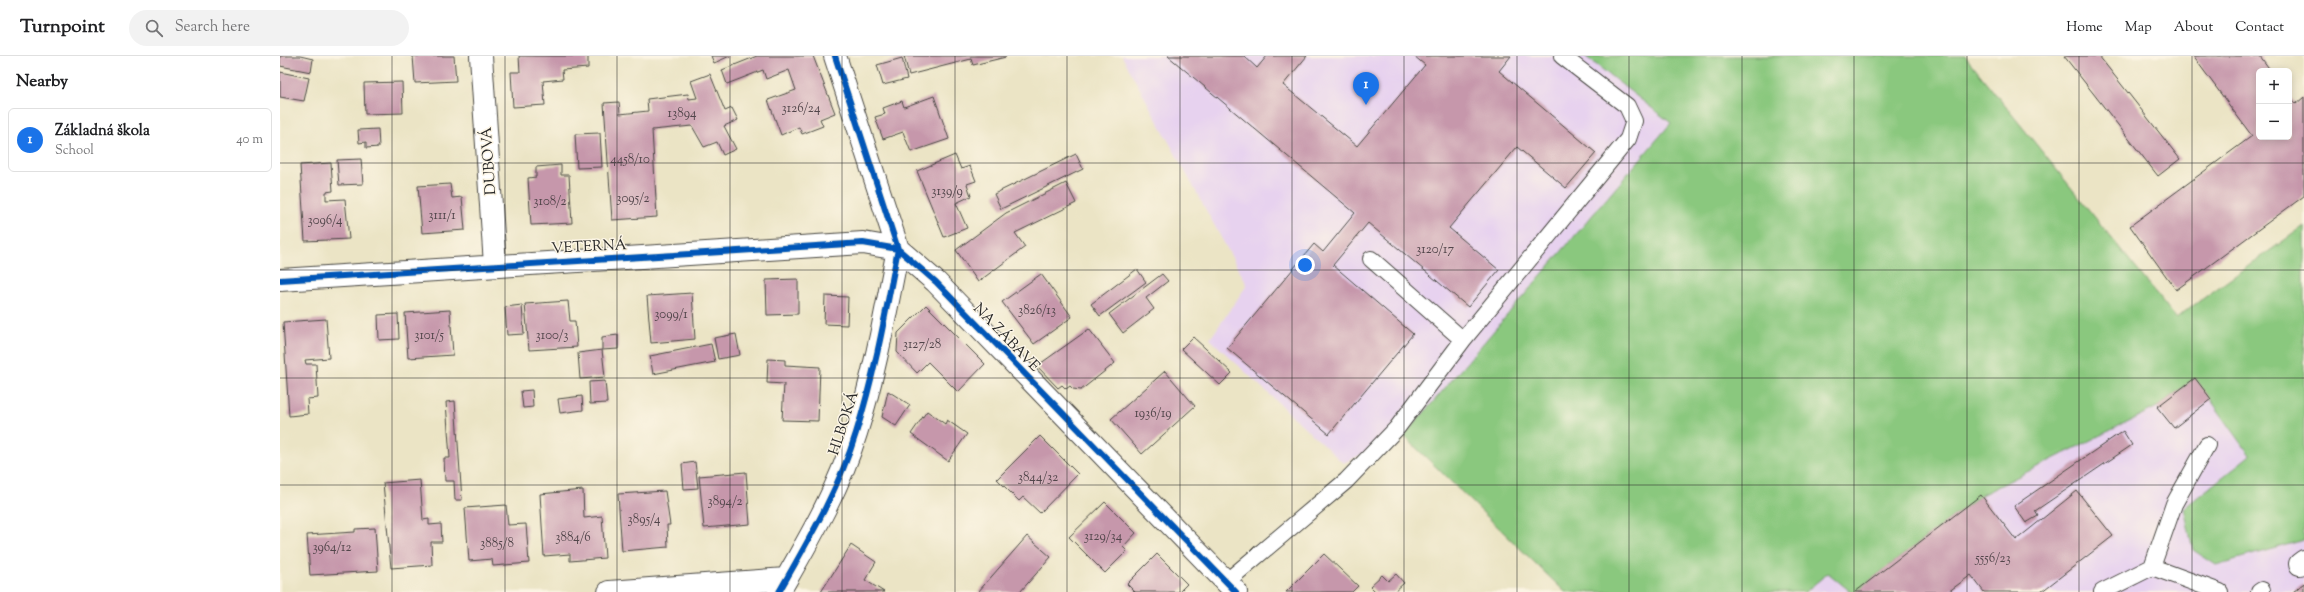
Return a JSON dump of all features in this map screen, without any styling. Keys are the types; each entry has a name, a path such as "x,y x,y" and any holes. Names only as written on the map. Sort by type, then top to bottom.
{"street":[{"name":"DUBOVÁ","path":"481,56 495,265"},
{"path":"834,56 898,249"},
{"name":"VETERNÁ","path":"280,280 495,265 863,243 898,249"},
{"name":"NA ZÁBAVE","path":"898,249 936,282 1231,587"},
{"name":"HLBOKÁ","path":"609,592 783,588 831,496 856,434 874,365 898,249"}],"lane":[{"path":"1231,587 1346,481 1397,428 1463,340 1628,139 1634,121 1627,106 1562,56"},
{"path":"1371,259 1463,340"},
{"path":"2152,568 2174,504 2208,445"},
{"path":"2102,592 2152,568 2220,592"}],"shaded area":[{"path":"1122,56 1585,56 1671,123 1404,436 1343,463 1210,339 1247,285"},
{"path":"2176,319 2304,474 2304,592 1805,592 1887,522 2110,341"}],"green space":[{"path":"1585,56 1965,56 2176,318 2304,226 2304,540 2216,565 2193,550 2184,508 2250,455 2195,378 2157,407 1981,495 1855,592 1851,592 1828,573 1805,592 1565,592 1404,436 1671,123"}],"building":[{"path":"280,56 300,56 313,59 311,72 280,66"},
{"path":"413,56 454,56 456,81 415,83"},
{"path":"519,56 588,56 588,68 562,70 563,79 543,81 545,105 513,107 511,72 520,72"},
{"path":"711,56 730,56 714,63"},
{"path":"757,56 813,56 835,113 820,119 823,126 802,134 799,127 781,135 768,100 796,90 789,70 766,79 763,70 727,84 722,70"},
{"path":"904,56 1006,57 973,65 971,59 909,75"},
{"path":"1168,56 1244,56 1257,68 1267,56 1307,56 1283,85 1357,146 1425,65 1414,56 1511,56 1499,71 1596,153 1566,188 1517,147 1449,228 1499,270 1468,307 1368,223 1333,265 1413,334 1329,434 1227,348 1314,244 1323,252 1355,213"},
{"path":"2064,56 2099,56 2180,159 2158,176"},
{"path":"2193,56 2260,56 2269,68 2256,68 2256,140 2292,140 2292,99 2296,104 2304,97 2304,196 2176,290 2130,226 2252,136"},
{"path":"902,58 907,79 883,85 877,65"},
{"path":"280,72 309,78 304,101 280,97"},
{"path":"710,74 725,111 732,108 738,120 724,126 736,149 723,155 717,142 704,147 692,126 652,130 657,217 612,220 604,103 619,102 620,114 648,111 647,99 688,94 689,99 697,98 691,81"},
{"path":"402,82 403,113 365,114 364,83"},
{"path":"934,96 949,139 911,152 903,132 883,139 875,117 885,114 883,108 902,101 904,107"},
{"path":"378,129 379,147 366,148 366,142 359,143 358,130"},
{"path":"600,133 602,167 577,168 575,134"},
{"path":"1076,154 1083,169 1001,209 994,194"},
{"path":"955,155 961,169 970,166 976,181 967,184 971,196 956,203 967,228 944,237 917,171"},
{"path":"361,159 363,184 339,185 337,160"},
{"path":"331,163 333,191 326,192 326,200 345,199 349,239 305,241 300,165"},
{"path":"561,165 561,175 569,175 572,223 531,225 528,178 536,177 536,167"},
{"path":"1066,183 1076,203 1015,233 1025,247 978,282 956,250 1006,213"},
{"path":"450,184 452,198 462,197 465,230 422,233 418,186"},
{"path":"1137,269 1146,282 1100,316 1091,304"},
{"path":"1041,274 1072,317 1034,344 1002,302"},
{"path":"1162,274 1168,281 1146,298 1154,309 1123,333 1109,314"},
{"path":"798,279 798,314 767,315 766,280"},
{"path":"692,293 695,339 651,343 647,296"},
{"path":"825,296 848,297 847,325 824,324"},
{"path":"568,301 570,321 575,321 577,347 529,350 525,304"},
{"path":"522,305 524,334 507,335 505,307"},
{"path":"926,305 985,364 958,392 928,362 917,373 897,352 898,333"},
{"path":"450,310 453,355 408,358 405,313"},
{"path":"398,314 399,339 379,340 378,315"},
{"path":"326,319 329,358 305,360 306,364 316,364 318,398 307,399 308,414 289,416 283,322"},
{"path":"1089,329 1115,363 1081,390 1073,389 1070,386 1066,389 1062,385 1058,388 1037,366"},
{"path":"736,334 740,355 718,359 714,338"},
{"path":"618,335 618,349 602,350 602,337"},
{"path":"1193,337 1232,373 1220,385 1181,349"},
{"path":"711,344 715,362 653,374 650,356"},
{"path":"602,350 605,377 580,379 578,353"},
{"path":"768,359 785,360 785,365 820,367 818,421 782,420 784,384 767,383"},
{"path":"1165,371 1195,406 1142,454 1111,419"},
{"path":"2195,378 2211,399 2174,428 2157,407"},
{"path":"605,381 607,403 590,404 589,382"},
{"path":"532,390 533,407 523,408 521,391"},
{"path":"888,391 910,405 896,426 882,417"},
{"path":"582,396 583,410 560,413 558,399"},
{"path":"455,401 462,500 455,500 454,481 445,481 444,458 450,458 446,402"},
{"path":"927,411 945,424 947,420 967,434 948,461 911,434"},
{"path":"2123,431 2132,445 2035,511 2038,516 2026,523 2014,506"},
{"path":"1040,436 1078,474 1040,513 1023,497 1019,501 997,479"},
{"path":"695,462 698,488 684,489 682,464"},
{"path":"746,472 750,524 704,528 699,476"},
{"path":"420,480 423,520 429,519 429,525 441,524 442,542 431,542 432,565 391,568 383,483"},
{"path":"583,490 584,518 602,516 605,558 570,561 570,554 544,556 540,494"},
{"path":"665,491 670,525 667,525 668,547 622,551 618,494"},
{"path":"2077,491 2113,536 2041,592 1984,592 1971,575 1948,592 1855,592 1981,495 2016,540"},
{"path":"1105,502 1136,533 1123,547 1127,551 1105,573 1069,537"},
{"path":"506,505 508,525 526,524 529,563 493,566 492,559 469,561 465,508"},
{"path":"375,528 378,571 310,575 307,535 355,532 355,529"},
{"path":"1027,536 1051,557 1020,592 978,592"},
{"path":"851,545 876,562 865,580 884,592 821,592"},
{"path":"1157,554 1187,584 1179,592 1135,592 1127,584"},
{"path":"1324,554 1358,586 1352,592 1286,592"},
{"path":"1396,574 1404,583 1394,592 1376,592 1370,586 1382,575 1388,581"},
{"path":"2304,583 2304,592 2293,592"}],"cycle path":[{"path":"835,56 898,249 936,282 1236,592"},
{"path":"280,280 863,243 898,249"},
{"path":"779,592 822,514 849,454 863,410 874,365 898,249"}],"place":[{"name":"Základná škola","path":"1366,105"}]}
